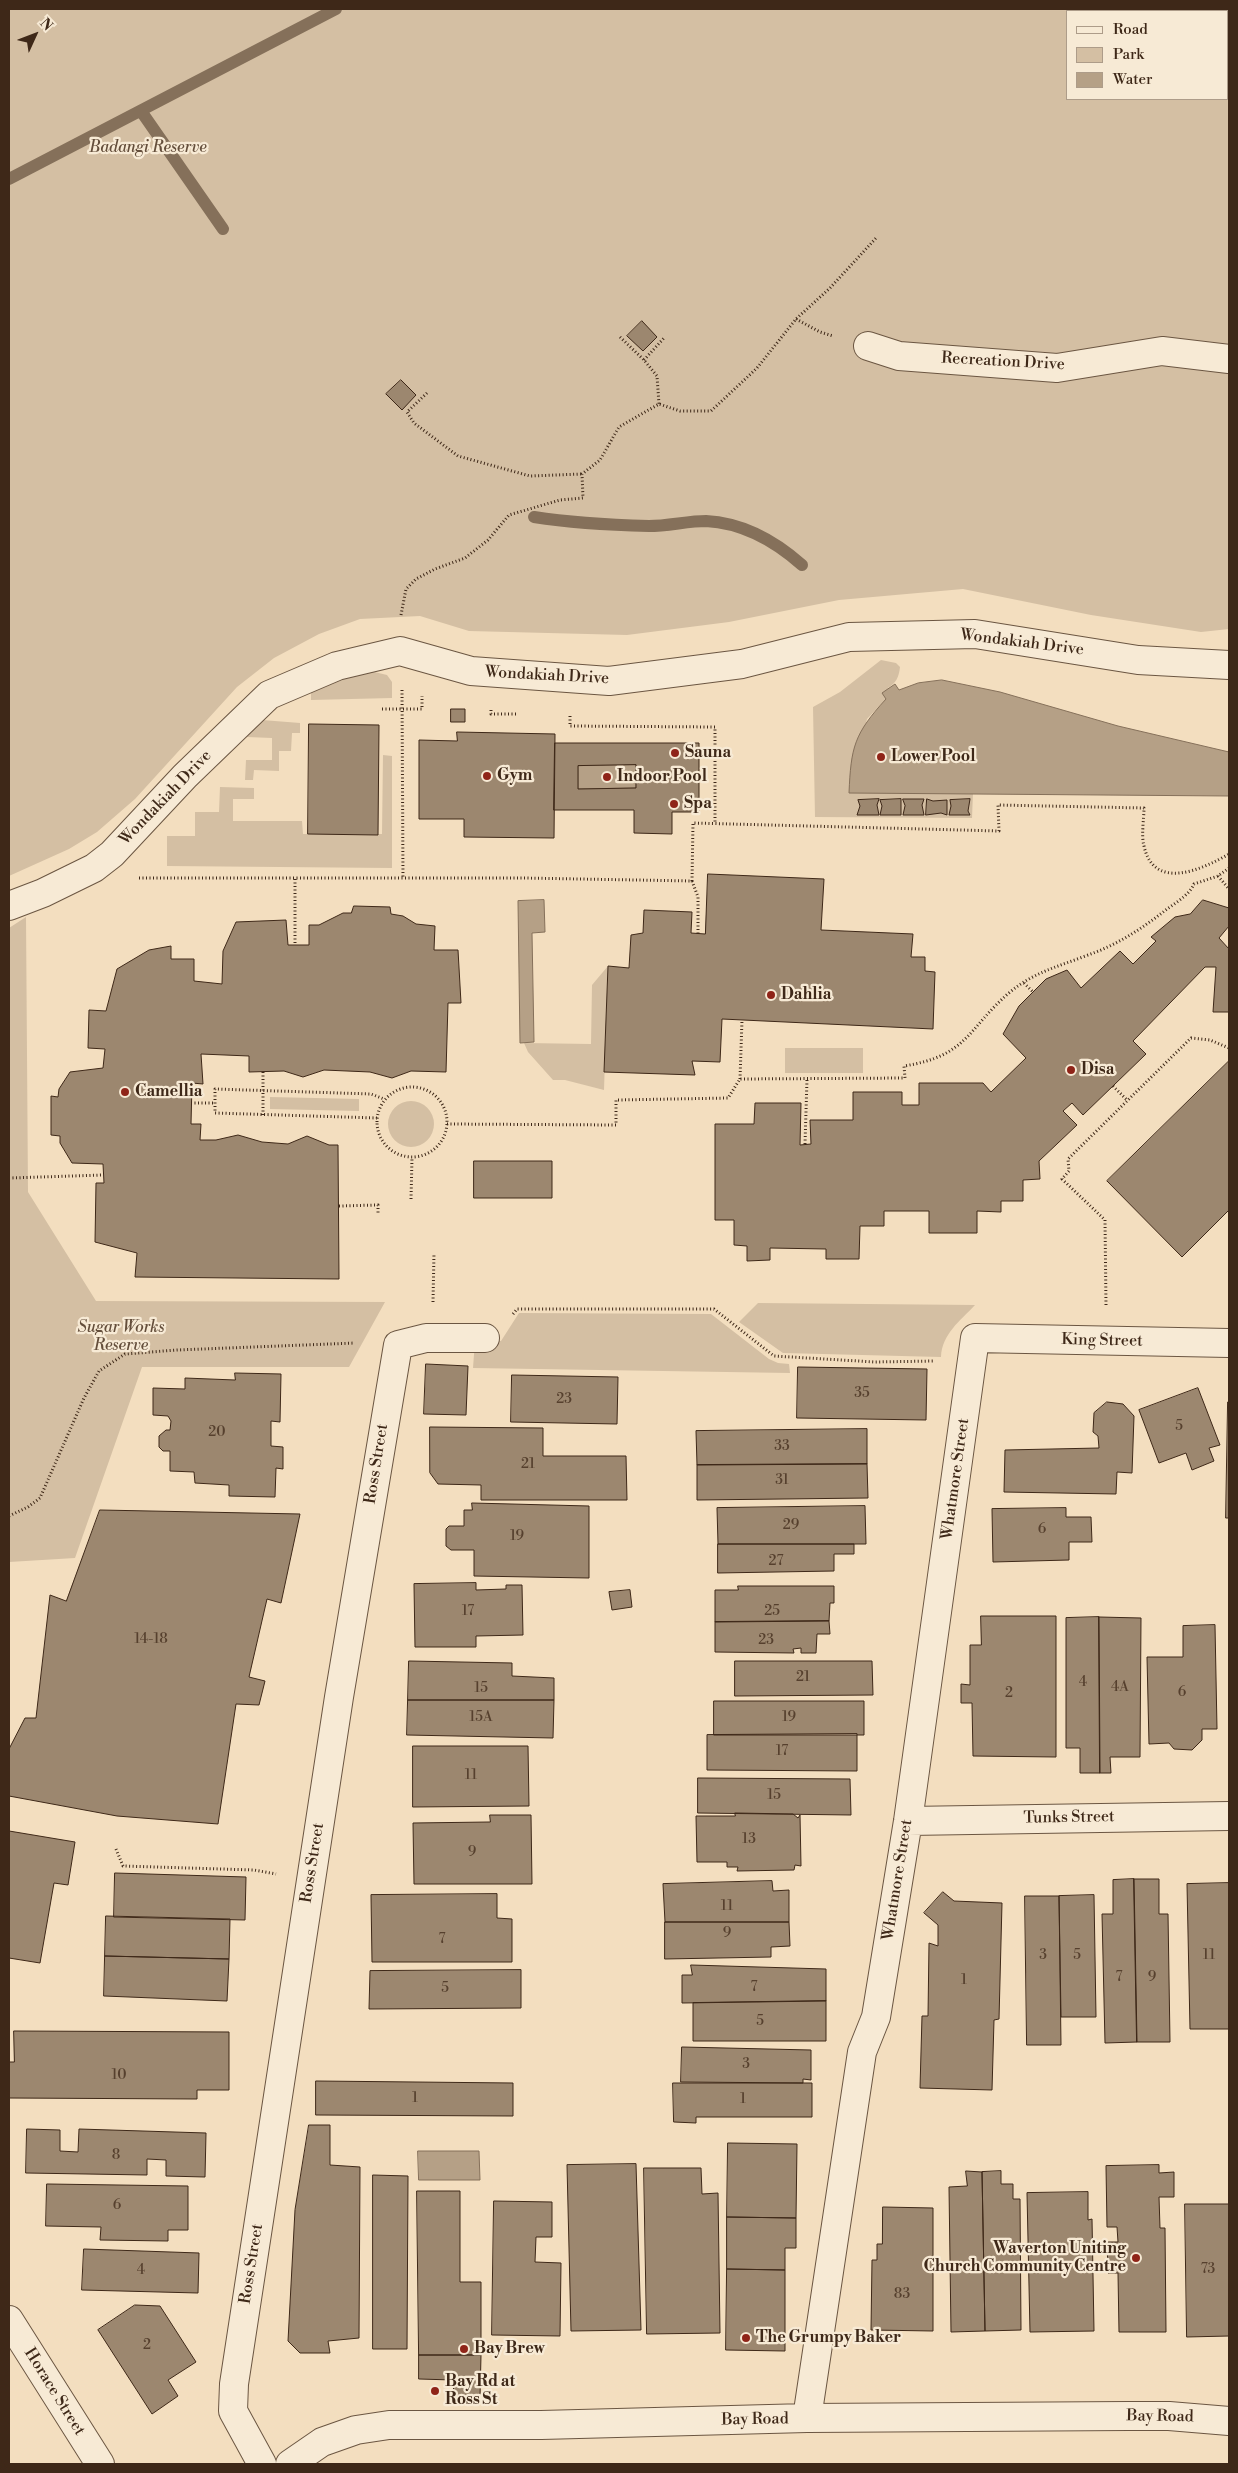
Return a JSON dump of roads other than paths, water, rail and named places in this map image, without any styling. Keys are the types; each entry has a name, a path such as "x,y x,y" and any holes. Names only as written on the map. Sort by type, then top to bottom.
{"street":[{"name":"Recreation Drive","path":"868,346 900,356 1057,368 1162,351 1229,358"},
{"name":"Wondakiah Drive","path":"9,906 44,893 94,868 112,854 185,776 269,695 337,666 400,650 471,671 609,681 742,664 849,637 975,634 1138,660 1229,664"},
{"name":"Ross Street","path":"262,2464 233,2411 234,2384 339,1697 398,1345 426,1338 485,1338"},
{"name":"King Street","path":"974,1349 1229,1343"},
{"name":"Whatmore Street","path":"807,2418 862,2052 876,2017 908,1821 974,1349"},
{"name":"Tunks Street","path":"908,1821 1229,1816"},
{"name":"Horace Street","path":"9,2320 100,2464"},
{"name":"Bay Road","path":"290,2464 322,2442 356,2430 388,2425 541,2425 807,2418 1168,2416 1229,2421"}],"water":[{"path":"942,680 1000,692 1118,726 1229,752 1229,796 849,793 851,764 856,742 867,722 886,699 882,693 895,684 899,690 918,683"},
{"name":"Indoor Pool","path":"636,765 636,788 578,789 578,766"},
{"path":"544,900 545,932 532,933 534,1042 520,1043 518,901"},
{"path":"418,2151 479,2151 480,2180 419,2180"}],"waterway":[{"path":"9,179 336,9"},
{"path":"141,111 223,229"},
{"path":"534,517 634,526 656,526 699,521 720,522 746,529 770,541 802,565"}],"place":[{"name":"Sauna","path":"675,753"},
{"name":"Lower Pool","path":"881,757"},
{"name":"Gym","path":"487,776"},
{"name":"Indoor Pool","path":"607,777"},
{"name":"Spa","path":"674,804"},
{"name":"Dahlia","path":"771,995"},
{"name":"Disa","path":"1071,1070"},
{"name":"Camellia","path":"125,1092"},
{"name":"Waverton Uniting Church Community Centre","path":"1136,2258"},
{"name":"The Grumpy Baker","path":"746,2338"},
{"name":"Bay Brew","path":"464,2349"},
{"name":"Bay Rd at Ross St","path":"435,2391"}],"park label":[{"name":"Badangi Reserve","path":"148,148"},
{"name":"Sugar Works Reserve","path":"121,1337"}]}
